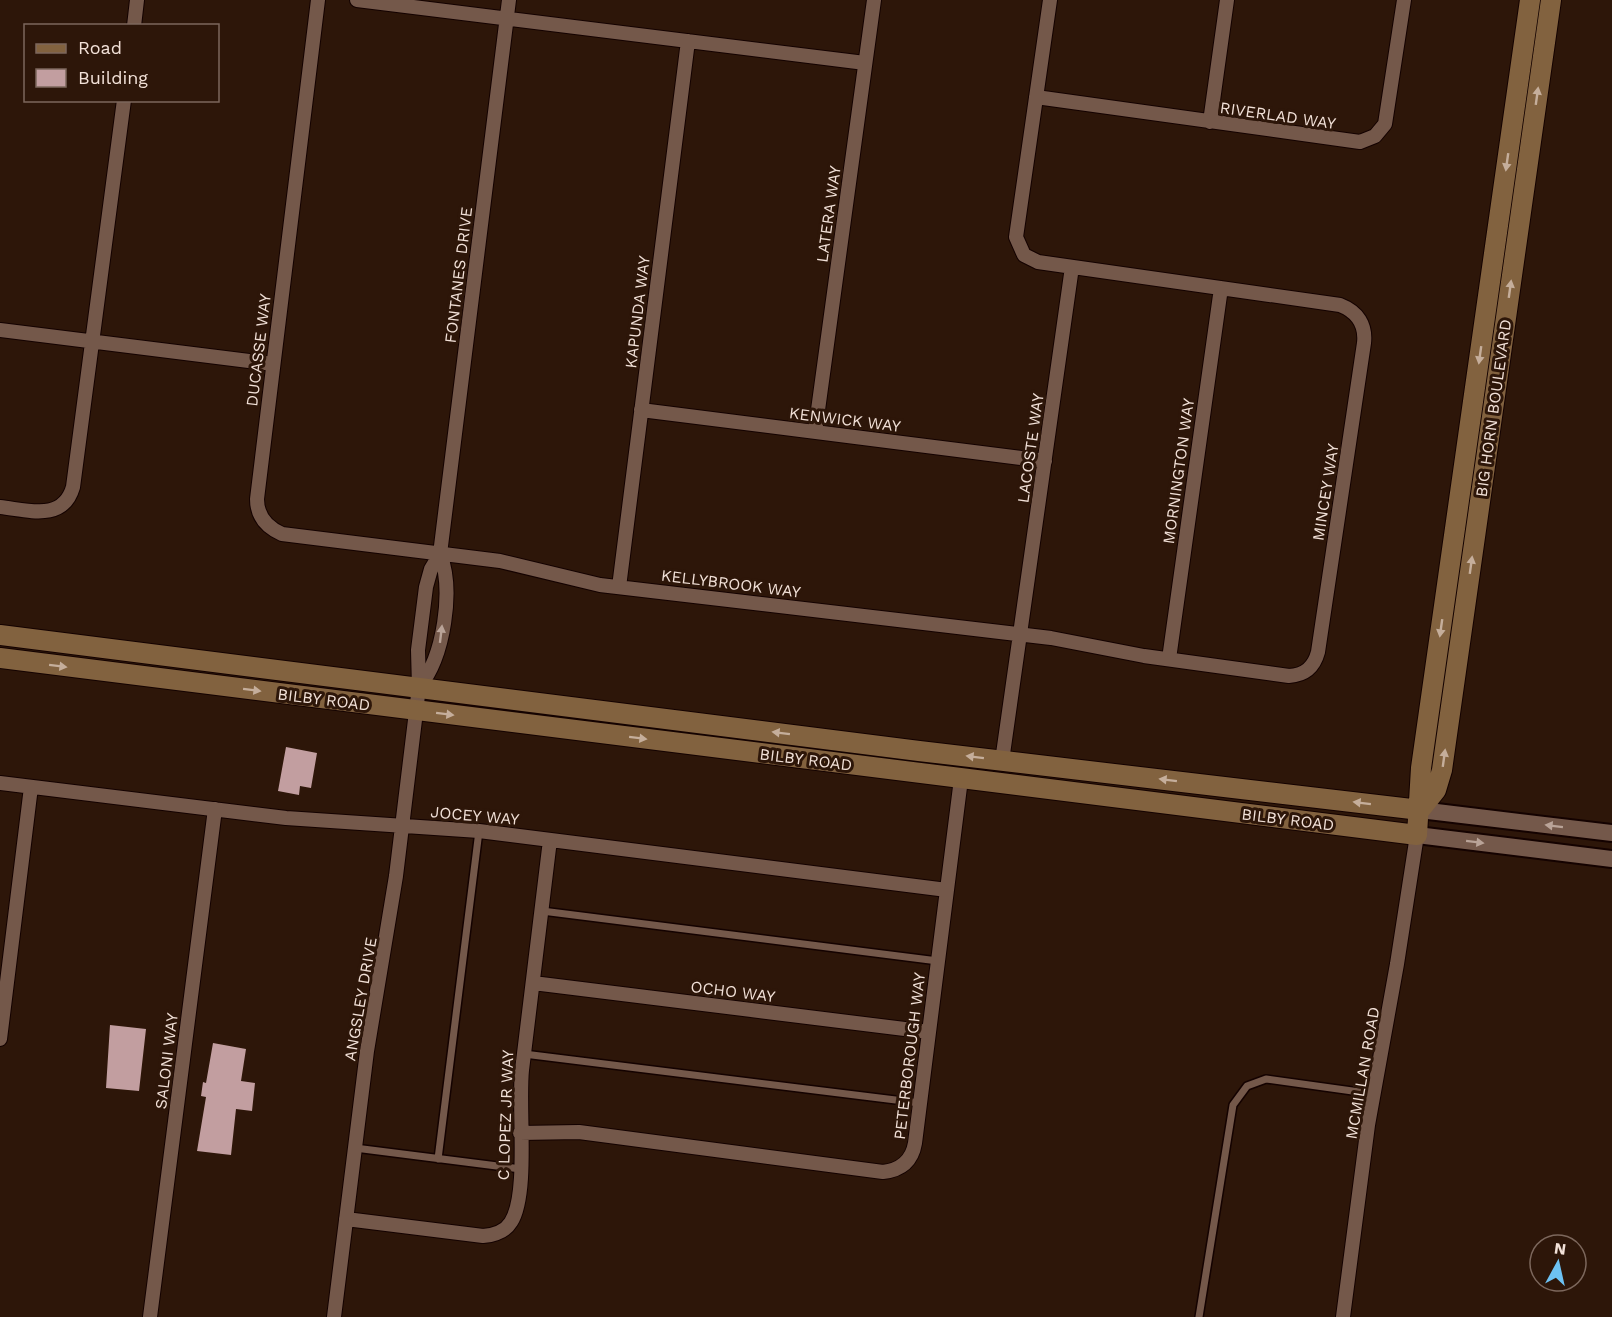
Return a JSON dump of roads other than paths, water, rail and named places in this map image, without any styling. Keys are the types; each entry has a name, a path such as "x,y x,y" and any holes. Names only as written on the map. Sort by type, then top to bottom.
{"main road":[{"name":"BIG HORN BOULEVARD","path":"1417,835 1421,768 1530,0"},
{"name":"BIG HORN BOULEVARD","path":"1420,810 1436,790 1442,770 1551,0"},
{"name":"BILBY ROAD","path":"0,635 1002,761 1420,810"},
{"name":"BILBY ROAD","path":"0,658 1417,835"}],"street":[{"path":"134,24 137,0"},
{"name":"DUCASSE WAY","path":"318,0 256,499 263,521 282,534 440,554"},
{"path":"357,0 865,63"},
{"name":"FONTANES DRIVE","path":"419,687 435,662 440,642 447,580 440,554 509,0"},
{"name":"LATERA WAY","path":"815,432 874,0"},
{"name":"MINCEY WAY","path":"1020,634 1288,676 1300,674 1312,666 1318,652 1364,344 1361,322 1347,307 1031,260 1017,244 1050,0"},
{"path":"1210,122 1227,0"},
{"name":"RIVERLAD WAY","path":"1036,97 1353,143 1375,136 1385,124 1404,0"},
{"name":"KAPUNDA WAY","path":"619,587 688,41"},
{"path":"0,507 46,512 61,506 71,495 124,102"},
{"name":"LACOSTE WAY","path":"1002,761 1072,267"},
{"name":"MORNINGTON WAY","path":"1169,659 1221,288"},
{"path":"0,330 273,364"},
{"name":"KENWICK WAY","path":"641,410 1045,461"},
{"name":"FONTANES DRIVE","path":"419,687 417,662 426,587 431,569 440,554"},
{"name":"KELLYBROOK WAY","path":"440,554 520,565 572,579 619,587 1020,634"},
{"name":"ANGSLEY DRIVE","path":"334,1317 367,1051 391,917 419,687"},
{"name":"PETERBOROUGH WAY","path":"520,1133 579,1132 883,1172 904,1165 914,1152 961,778"},
{"name":"JOCEY WAY","path":"0,783 335,823 479,831 947,890"},
{"path":"0,1039 31,787"},
{"name":"SALONI WAY","path":"150,1317 215,809"},
{"name":"BILBY ROAD","path":"1420,810 1612,833"},
{"name":"BILBY ROAD","path":"1417,835 1612,859"},
{"name":"MCMILLAN ROAD","path":"1344,1317 1374,1094 1417,835"},
{"name":"C LOPEZ JR WAY","path":"346,1219 491,1235 506,1228 514,1217 521,1169 519,1096 550,840"},
{"name":"OCHO WAY","path":"533,983 929,1032"}],"lane":[{"path":"438,1159 479,831"},
{"path":"542,911 938,961"},
{"path":"524,1054 920,1103"},
{"path":"1200,1317 1233,1105 1247,1086 1266,1079 1374,1094"},
{"path":"355,1148 521,1169"}]}
